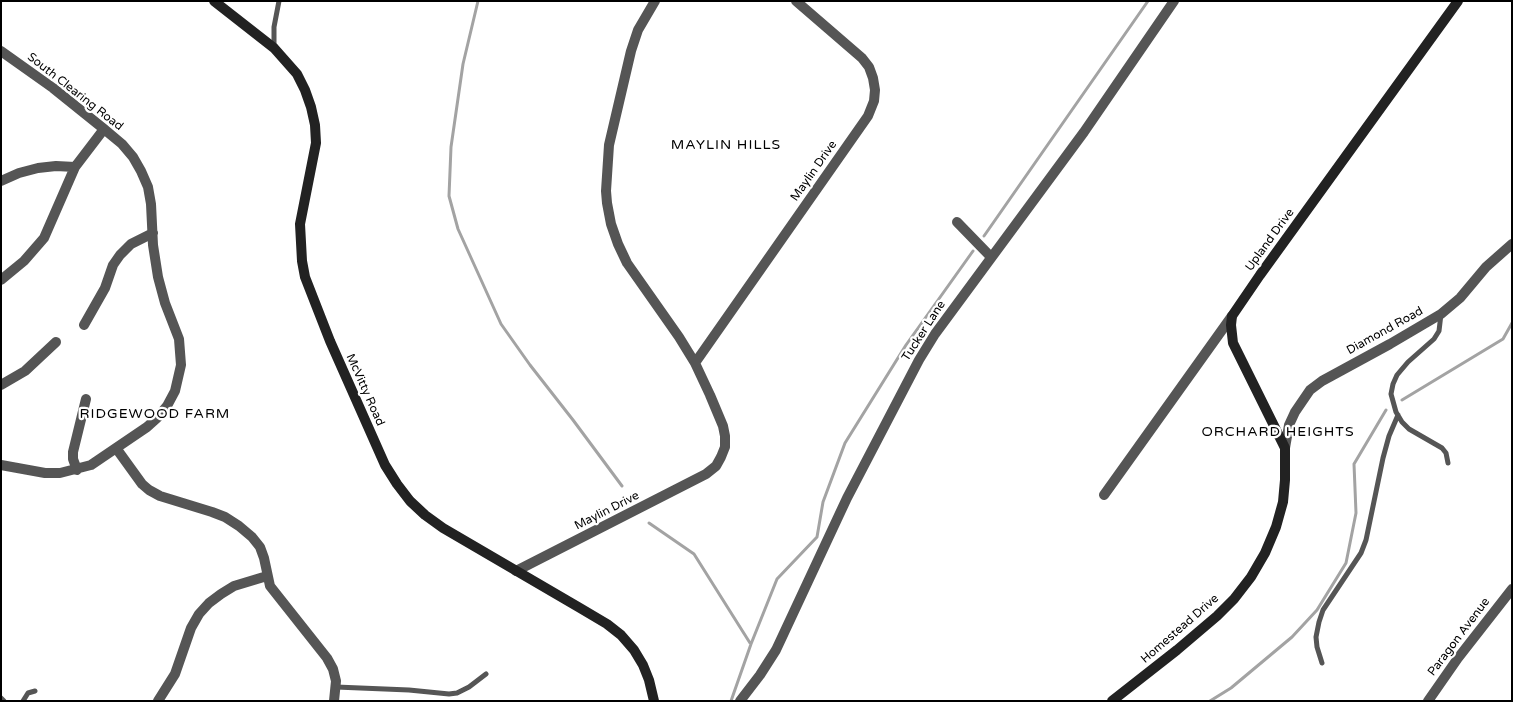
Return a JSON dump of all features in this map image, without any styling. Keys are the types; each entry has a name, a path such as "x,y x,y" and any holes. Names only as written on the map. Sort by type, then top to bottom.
{"street":[{"name":"McVitty Road","path":"214,1 274,48 297,74 305,90 315,125 316,143 300,224 300,240 305,277 330,341 385,465 401,489 426,516 443,528 607,624 620,635 634,650 643,665 654,701"},
{"name":"Maylin Drive","path":"516,571 706,474 716,466 724,447 723,426 694,363 679,337 627,264 611,224 606,197 609,145 631,50 638,30 655,1"},
{"name":"Maylin Drive","path":"694,363 732,313 868,116 874,101 873,78 862,58 796,1"},
{"name":"Tucker Lane","path":"740,701 776,650 848,498 919,360 935,334 1084,132 1174,1"},
{"name":"Upland Drive","path":"1104,495 1458,1"},
{"name":"South Clearing Road","path":"1,51 53,88 122,144 142,172 148,187 151,204 158,276 181,354 179,380 167,406 148,427 91,465 60,473 44,473 1,465"},
{"path":"1,280 24,261 44,238 75,167 104,129"},
{"path":"1,181 19,173 38,168 56,166 75,167"},
{"path":"956,222 991,256"},
{"path":"84,325 105,288 113,265 120,254 131,244 153,233"},
{"name":"Diamond Road","path":"1285,448 1289,425 1295,412 1310,390 1322,380 1390,344 1440,314 1460,298 1486,267 1512,244"},
{"name":"Homestead Drive","path":"1112,701 1177,650 1234,599 1251,577 1265,553 1276,527 1283,502 1285,448 1233,342 1232,316"},
{"path":"1,385 26,371 56,342"},
{"path":"77,470 72,452 86,399"},
{"path":"116,448 142,484 149,490 160,496 212,512 240,526 252,537 260,547 270,586 328,658 333,669 336,687 334,701"},
{"path":"158,701 174,674 191,628 199,614 209,603 234,586 267,576"},
{"name":"Paragon Avenue","path":"1428,701 1458,658 1512,589"}],"lane":[{"path":"274,48 274,27 278,1"},
{"path":"1440,314 1440,324 1434,339 1408,362 1397,375 1393,384 1392,402 1398,415 1409,429 1446,452 1448,464"},
{"path":"1322,663 1316,637 1319,622 1323,610 1351,571 1366,540 1383,458 1389,436 1398,415"},
{"path":"336,687 409,690 449,694 463,690 486,674"},
{"path":"23,701 28,694 35,690"}],"waterway":[{"path":"478,1 463,64 451,147 449,196 458,229 501,324 622,486"},
{"path":"984,236 1148,1"},
{"path":"731,701 777,579 817,537 823,502 845,443 906,345 973,251"},
{"path":"1402,400 1503,339 1512,323"},
{"path":"1210,701 1231,688 1292,637 1317,610 1346,563 1356,513 1354,464 1386,410"},
{"path":"649,523 694,554 750,643"}],"district":[{"name":"MAYLIN HILLS","path":"726,145"},
{"name":"RIDGEWOOD FARM","path":"155,414"},
{"name":"ORCHARD HEIGHTS","path":"1278,432"}]}
